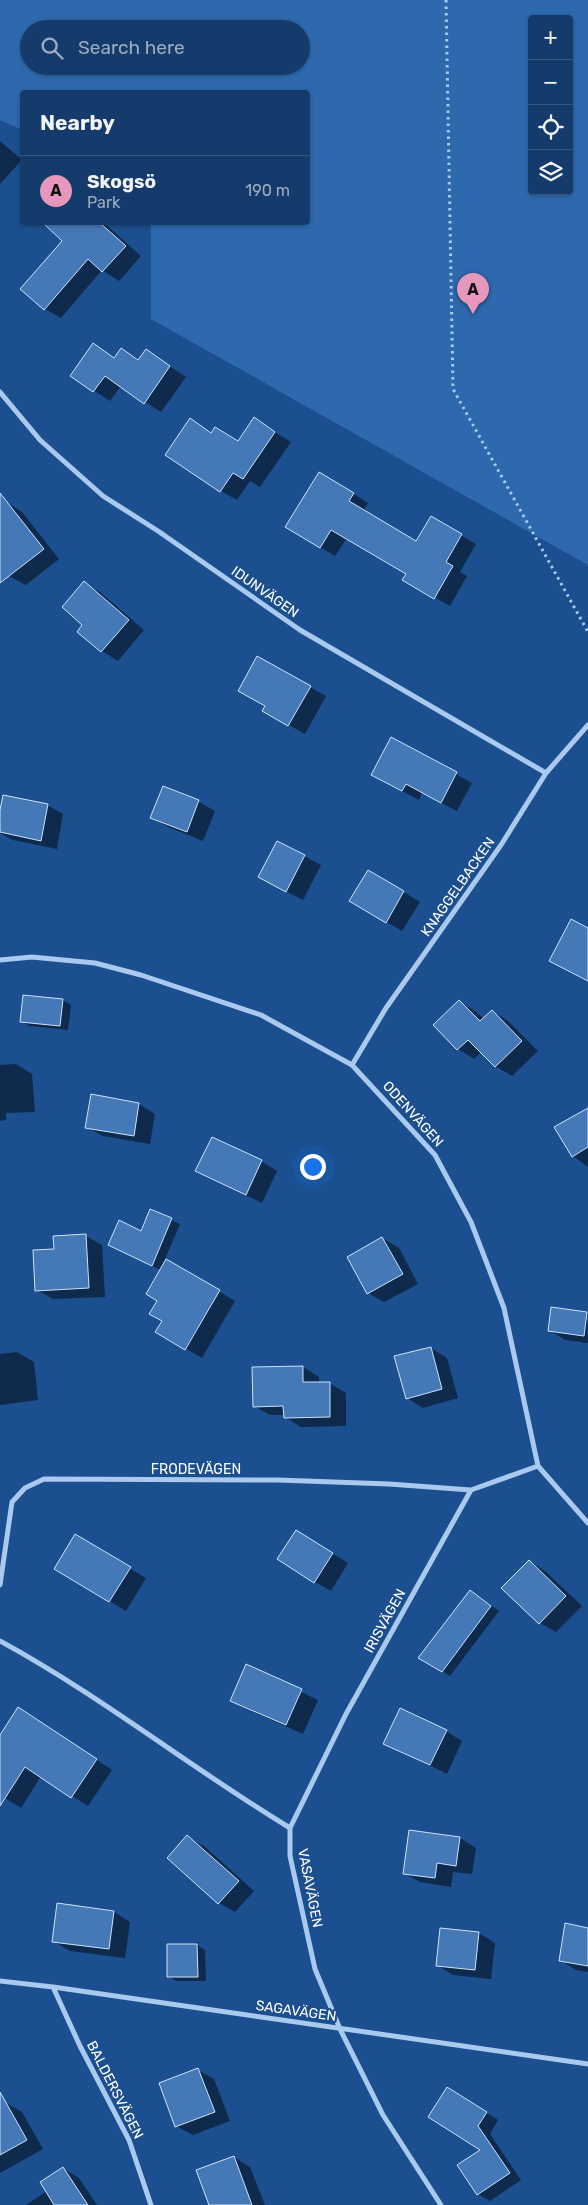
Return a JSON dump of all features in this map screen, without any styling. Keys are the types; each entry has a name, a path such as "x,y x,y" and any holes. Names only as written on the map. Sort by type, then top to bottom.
{"street":[{"name":"IDUNVÄGEN","path":"0,392 40,440 103,496 158,531 300,630 546,773"},
{"name":"KNAGGELBACKEN","path":"352,1065 386,1008 501,845 546,773 588,725"},
{"name":"ODENVÄGEN","path":"0,960 32,957 86,962 141,975 260,1015 352,1065 435,1155 471,1222 504,1308 538,1466 588,1523"},
{"path":"471,1490 538,1466"},
{"name":"FRODEVÄGEN","path":"0,1585 12,1502 25,1488 44,1479 278,1480 389,1484 471,1490"},
{"name":"IRISVÄGEN","path":"290,1828 346,1714 471,1490"},
{"path":"0,1641 50,1668 240,1798 290,1828"},
{"name":"VASAVÄGEN","path":"290,1828 290,1856 315,1969 340,2029 383,2115 441,2205"},
{"name":"SAGAVÄGEN","path":"0,1981 588,2064"},
{"name":"BALDERSVÄGEN","path":"53,1987 80,2046 129,2140 151,2205"}],"path":[{"path":"446,0 453,389 588,632"}],"shaded area":[{"path":"0,0 588,0 588,565 151,319 151,225 310,225 310,90 20,90 20,129 0,120"}],"building":[{"path":"45,225 102,225 126,246 102,272 88,259 44,310 20,289 62,241"},
{"path":"93,343 114,358 121,348 138,360 146,349 170,366 144,404 105,376 93,392 70,376"},
{"path":"254,417 275,432 243,479 233,473 220,492 165,455 190,418 211,433 215,427 238,441"},
{"path":"319,472 354,493 349,501 416,541 431,516 462,534 446,562 453,566 434,599 402,580 406,574 331,530 320,548 285,527"},
{"path":"0,493 44,549 0,583"},
{"path":"84,581 129,620 101,652 77,632 82,625 62,607"},
{"path":"257,656 311,686 288,726 262,711 265,706 238,691"},
{"path":"391,737 457,772 441,803 406,784 402,791 371,775"},
{"path":"163,786 199,800 187,832 150,818"},
{"path":"3,795 48,804 41,841 0,832 0,810"},
{"path":"277,841 305,855 286,892 258,877"},
{"path":"368,870 404,891 386,923 349,901"},
{"path":"571,919 588,928 588,981 549,961"},
{"path":"23,995 63,999 60,1026 20,1022"},
{"path":"459,1000 480,1021 492,1010 522,1041 495,1067 468,1040 457,1050 433,1025"},
{"path":"91,1094 139,1103 134,1136 85,1128"},
{"path":"588,1108 588,1147 572,1157 554,1127"},
{"path":"212,1137 262,1160 246,1195 195,1171"},
{"path":"150,1209 172,1218 152,1266 108,1245 119,1220 141,1231"},
{"path":"86,1234 89,1288 35,1291 33,1250 54,1249 53,1236"},
{"path":"382,1237 403,1274 367,1294 347,1257"},
{"path":"166,1259 220,1290 185,1350 155,1332 162,1321 149,1314 157,1301 146,1294"},
{"path":"551,1307 587,1312 584,1336 548,1331"},
{"path":"431,1347 442,1389 406,1399 394,1356"},
{"path":"303,1366 303,1382 330,1382 330,1417 284,1418 283,1406 253,1407 252,1367"},
{"path":"296,1530 333,1553 314,1583 277,1559"},
{"path":"75,1534 131,1567 109,1602 54,1569"},
{"path":"529,1560 566,1596 539,1624 501,1588"},
{"path":"470,1590 491,1606 442,1672 418,1658"},
{"path":"246,1664 302,1689 286,1725 230,1701"},
{"path":"18,1707 97,1759 71,1798 25,1767 0,1806 0,1735"},
{"path":"400,1708 447,1730 430,1765 383,1744"},
{"path":"409,1830 460,1837 456,1866 437,1863 435,1878 403,1874"},
{"path":"187,1835 239,1881 218,1904 167,1858"},
{"path":"57,1903 114,1911 109,1949 52,1942"},
{"path":"565,1923 588,1928 588,1966 559,1961"},
{"path":"440,1928 479,1932 475,1970 436,1966"},
{"path":"167,1944 197,1944 198,1977 167,1977"},
{"path":"198,2068 215,2112 175,2127 159,2083"},
{"path":"447,2087 487,2112 478,2126 510,2173 477,2195 457,2165 480,2150 428,2117"},
{"path":"0,2092 27,2140 0,2155"},
{"path":"234,2156 252,2205 209,2205 196,2170"},
{"path":"63,2167 88,2205 54,2205 40,2182"}],"place":[{"name":"Skogsö","path":"473,314"}]}
